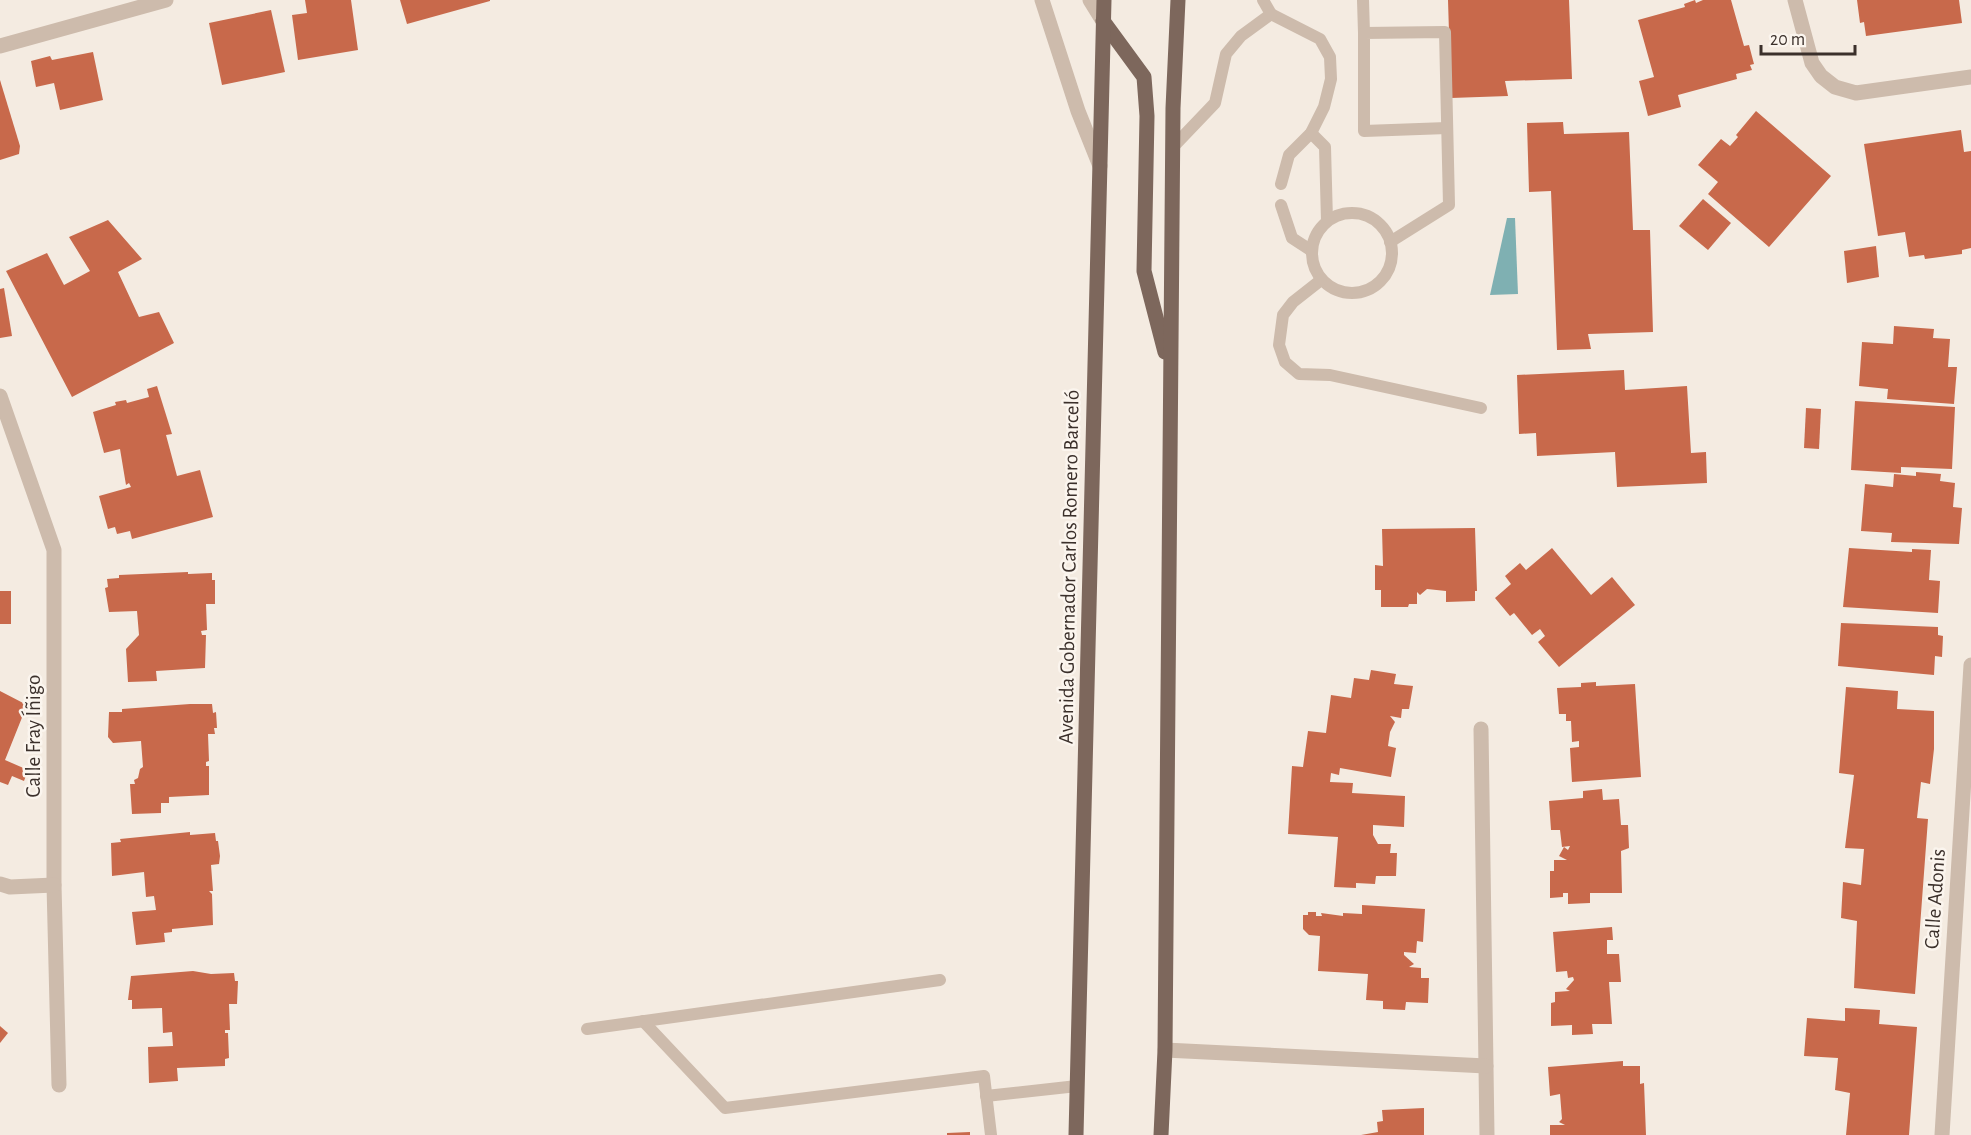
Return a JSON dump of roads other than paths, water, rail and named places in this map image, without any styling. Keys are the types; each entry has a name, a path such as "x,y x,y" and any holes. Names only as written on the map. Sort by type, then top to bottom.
{"main road":[{"name":"Avenida Gobernador Carlos Romero Barceló","path":"1076,1135 1104,0"},
{"path":"1161,1135 1165,1050 1172,148 1178,0"},
{"path":"1103,21 1144,77 1147,116 1144,271 1170,373"}],"street":[{"path":"0,46 164,0"},
{"path":"1042,0 1078,111 1100,166"},
{"path":"1090,0 1103,21"},
{"path":"1795,0 1812,63 1821,76 1834,87 1856,93 1971,77"},
{"name":"Calle Fray Íñigo","path":"0,396 54,550 54,885 59,1085"},
{"name":"Calle Adonis","path":"1942,1135 1971,665"},
{"path":"1481,729 1487,1135"},
{"path":"0,884 10,886 54,885"},
{"path":"1165,1050 1486,1066"}],"lane":[{"path":"1263,0 1271,14 1320,39 1329,57 1331,80 1324,107 1311,133 1289,155 1281,184"},
{"path":"1363,0 1364,131 1447,128"},
{"path":"1172,148 1215,104 1226,54 1241,36 1271,14"},
{"path":"1364,33 1445,32 1449,205 1390,242"},
{"path":"1311,133 1325,147 1327,221"},
{"path":"1281,205 1292,238 1312,251"},
{"path":"1351,213 1364,215 1375,221 1390,242 1392,256 1389,269 1382,281 1371,289 1358,293 1345,293 1332,289 1321,280 1314,269 1312,251 1318,231 1327,221 1351,213"},
{"path":"1321,280 1293,302 1283,315 1279,345 1285,362 1299,374 1330,375 1481,408"},
{"path":"587,1029 940,980"},
{"path":"643,1021 725,1108 984,1077 991,1135"},
{"path":"986,1096 1077,1086"}],"water":[{"path":"1507,218 1515,218 1518,294 1490,295"}]}
